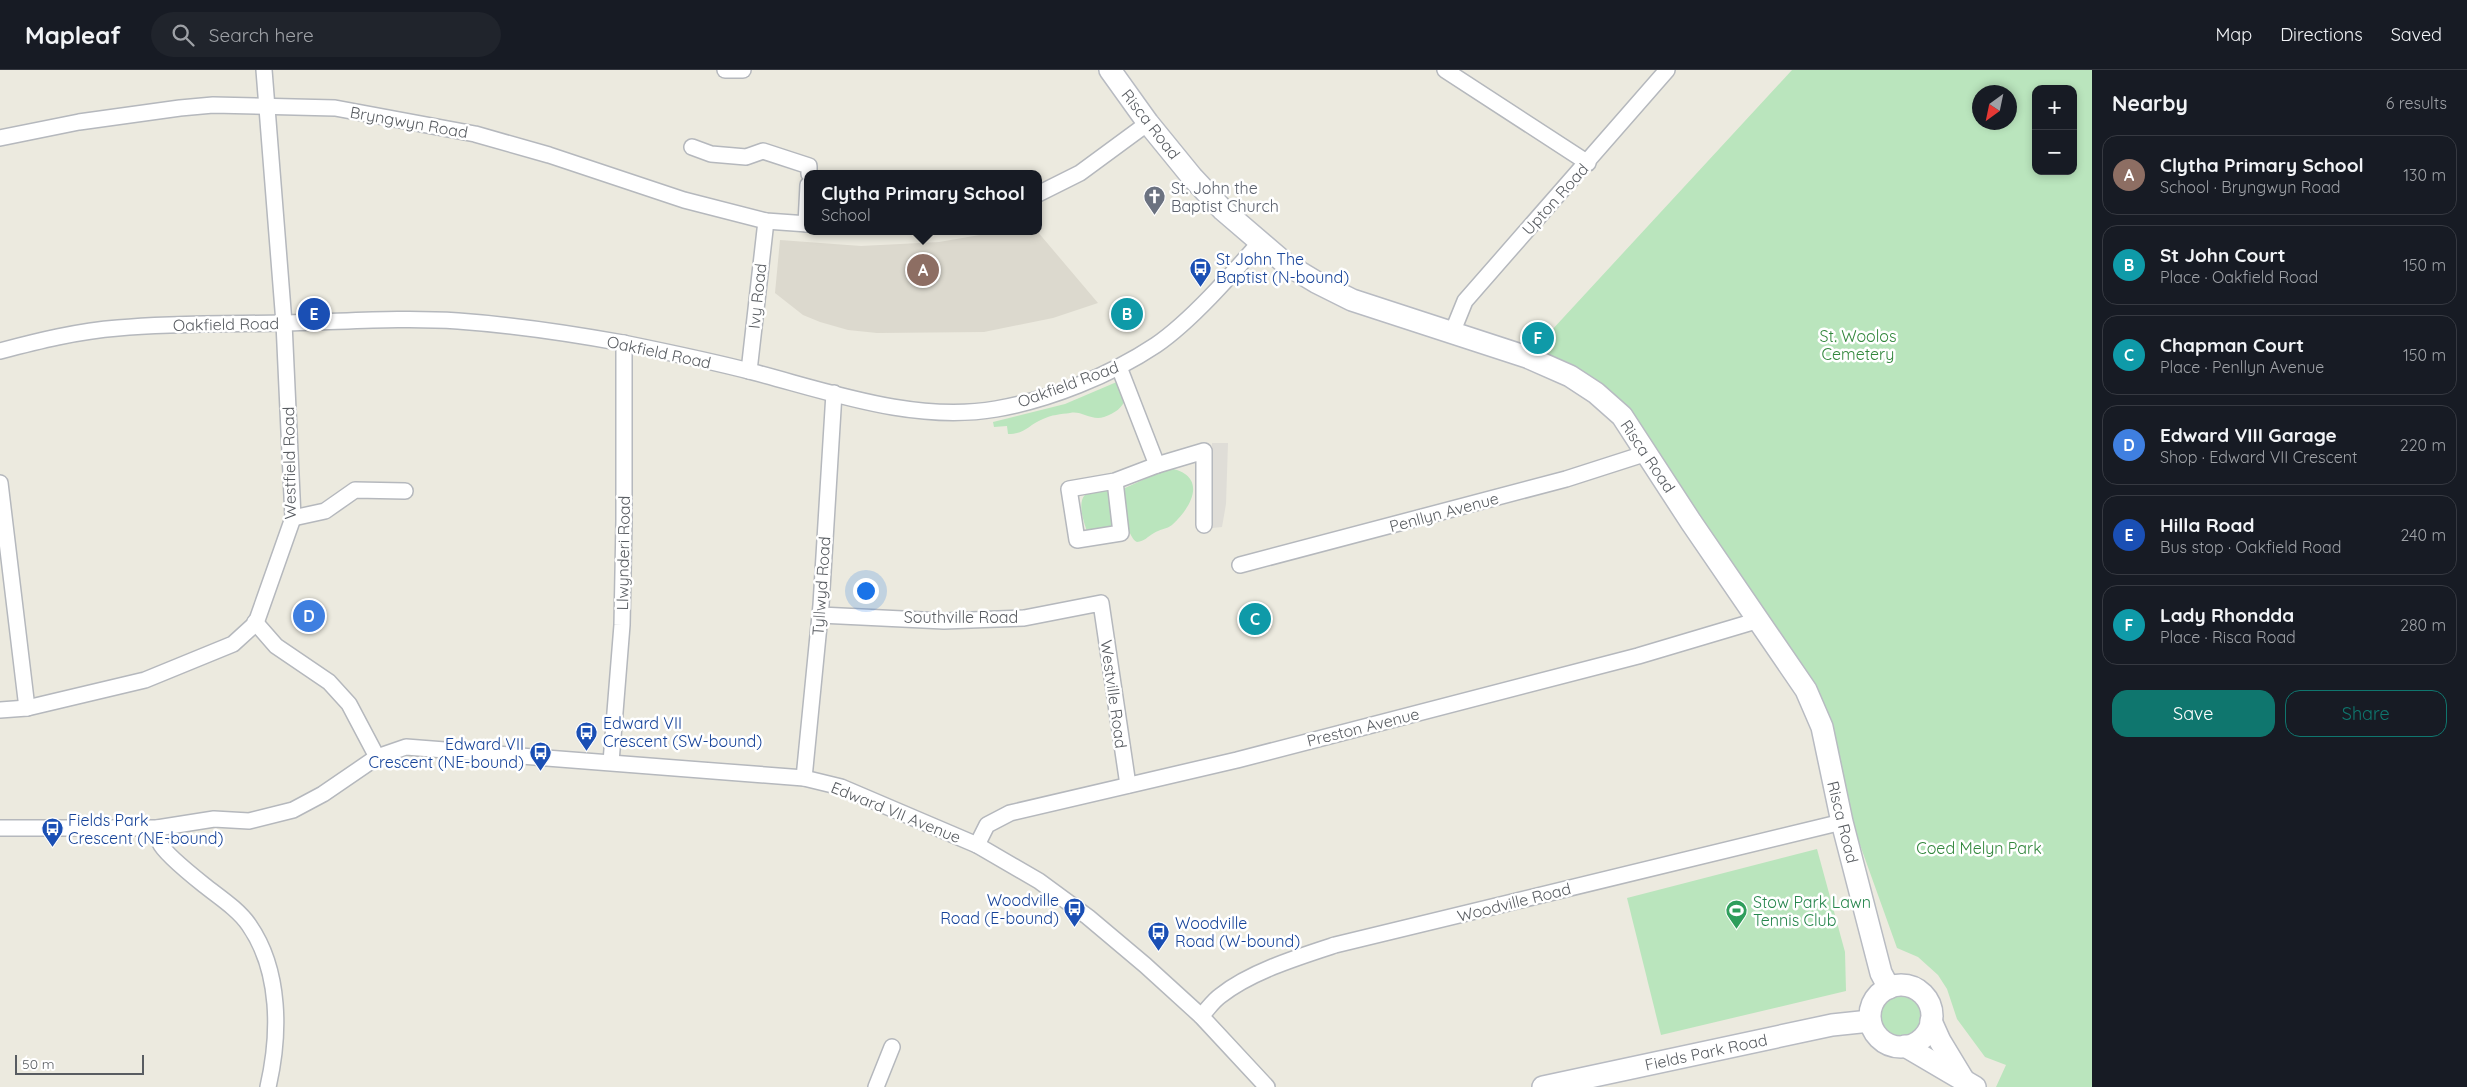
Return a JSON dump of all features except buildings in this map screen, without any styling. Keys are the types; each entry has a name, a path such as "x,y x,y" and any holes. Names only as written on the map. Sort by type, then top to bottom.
{"main road":[{"name":"Risca Road","path":"1110,70 1148,123 1192,176 1223,210 1286,264 1323,286 1370,306 1527,357 1570,376 1596,393 1622,416 1691,522 1806,690 1817,713 1822,728 1842,822 1881,973 1889,988"},
{"path":"1932,1021 1922,1039 1905,1046 1891,1046 1882,1041 1875,1033 1870,1021 1872,1004 1877,996 1889,988 1903,986 1913,988 1921,993 1927,1000 1931,1010 1932,1021 1940,1041 1969,1083"},
{"name":"Fields Park Road","path":"1543,1087 1832,1025 1870,1021"},
{"path":"1905,1046 1936,1066 1969,1083"}],"street":[{"name":"Westfield Road","path":"0,710 27,708 145,680 233,644 256,622 293,518 284,323 264,70"},
{"path":"725,70 743,70"},
{"path":"1445,70 1588,163"},
{"name":"Upton Road","path":"1452,334 1465,301 1588,163 1667,70"},
{"name":"Bryngwyn Road","path":"0,138 124,115 214,105 335,108 475,134 549,155 684,200 766,221 804,224"},
{"path":"1042,192 1080,173 1148,123"},
{"path":"692,147 711,154 746,157 763,151 809,166 809,170"},
{"name":"Ivy Road","path":"749,371 766,221"},
{"name":"Oakfield Road","path":"0,351 45,339 115,328 207,323 361,320 456,321 543,330 624,344 749,371 869,402 946,412 995,409 1062,390 1119,367 1159,343 1194,311 1260,242"},
{"name":"Llwynderi Road","path":"611,762 622,626 624,344"},
{"path":"1119,367 1157,465"},
{"name":"Tyllwyd Road","path":"804,778 820,615 834,393"},
{"path":"1115,481 1121,533 1077,540 1069,489 1115,481 1157,465 1204,451 1204,525"},
{"name":"Penllyn Avenue","path":"1240,565 1566,479 1647,453"},
{"path":"0,483 27,708"},
{"path":"293,518 325,511 355,490 405,491"},
{"name":"Southville Road","path":"820,615 944,621 1024,618 1101,603"},
{"name":"Westville Road","path":"1101,603 1128,785"},
{"name":"Preston Avenue","path":"977,845 987,825 1010,813 1247,757 1628,659 1759,620"},
{"path":"256,622 276,646 330,682 349,704 377,757"},
{"name":"Edward VII Avenue","path":"0,828 157,828 214,819 249,821 293,810 323,794 377,757 406,747 804,778 841,787 977,845 1039,881 1088,917 1201,1016 1267,1087"},
{"name":"Woodville Road","path":"1201,1016 1219,996 1260,974 1280,964 1334,945 1842,822"},
{"path":"157,828 160,844 248,924 264,950 274,987 275,1016 273,1064 268,1087"},
{"path":"876,1087 892,1047"}],"shaded area":[{"path":"980,235 1040,235 1098,303 1053,318 984,332 877,333 848,330 820,322 803,315 775,293 780,240 861,246 939,242"},
{"path":"1212,443 1228,443 1226,504 1222,527 1212,528 1213,524 1209,524"}],"green space":[{"name":"St. Woolos Cemetery","path":"1792,70 2092,70 2092,1087 1996,1087 2006,1065 1985,1057 1957,1019 1947,989 1938,975 1918,957 1897,948 1859,842 1842,822 1819,720 1622,416 1527,357"},
{"path":"1119,381 1126,397 1125,401 1118,410 1104,417 1095,418 1074,412 1056,415 1038,421 1023,431 1014,434 1008,434 1007,426 994,427 993,422 1065,404"},
{"path":"1169,468 1189,477 1193,492 1191,500 1180,517 1172,525 1137,542 1133,539 1128,526 1125,509 1125,488"},
{"path":"1105,489 1110,493 1113,528 1087,531 1082,513 1083,498 1085,495"},
{"name":"Stow Park Lawn Tennis Club","path":"1817,849 1845,952 1846,991 1661,1035 1627,898"},
{"path":"1900,995 1912,999 1918,1005 1922,1017 1918,1029 1912,1035 1900,1039 1888,1035 1882,1029 1878,1017 1882,1005 1888,999"}],"place":[{"name":"St. John the Baptist Church","path":"1155,216"},
{"name":"Clytha Primary School","path":"923,270"},
{"name":"St John The Baptist (N-bound)","path":"1200,287"},
{"name":"Hilla Road","path":"314,314"},
{"name":"St John Court","path":"1127,314"},
{"name":"Lady Rhondda","path":"1538,338"},
{"name":"Edward VIII Garage","path":"309,616"},
{"name":"Chapman Court","path":"1255,619"},
{"name":"Edward VII Crescent (SW-bound)","path":"587,751"},
{"name":"Edward VII Crescent (NE-bound)","path":"540,772"},
{"name":"Fields Park Crescent (NE-bound)","path":"52,848"},
{"name":"Woodville Road (E-bound)","path":"1075,928"},
{"name":"Stow Park Lawn Tennis Club","path":"1737,930"},
{"name":"Woodville Road (W-bound)","path":"1159,951"}],"park label":[{"name":"Coed Melyn Park","path":"1979,848"}]}
